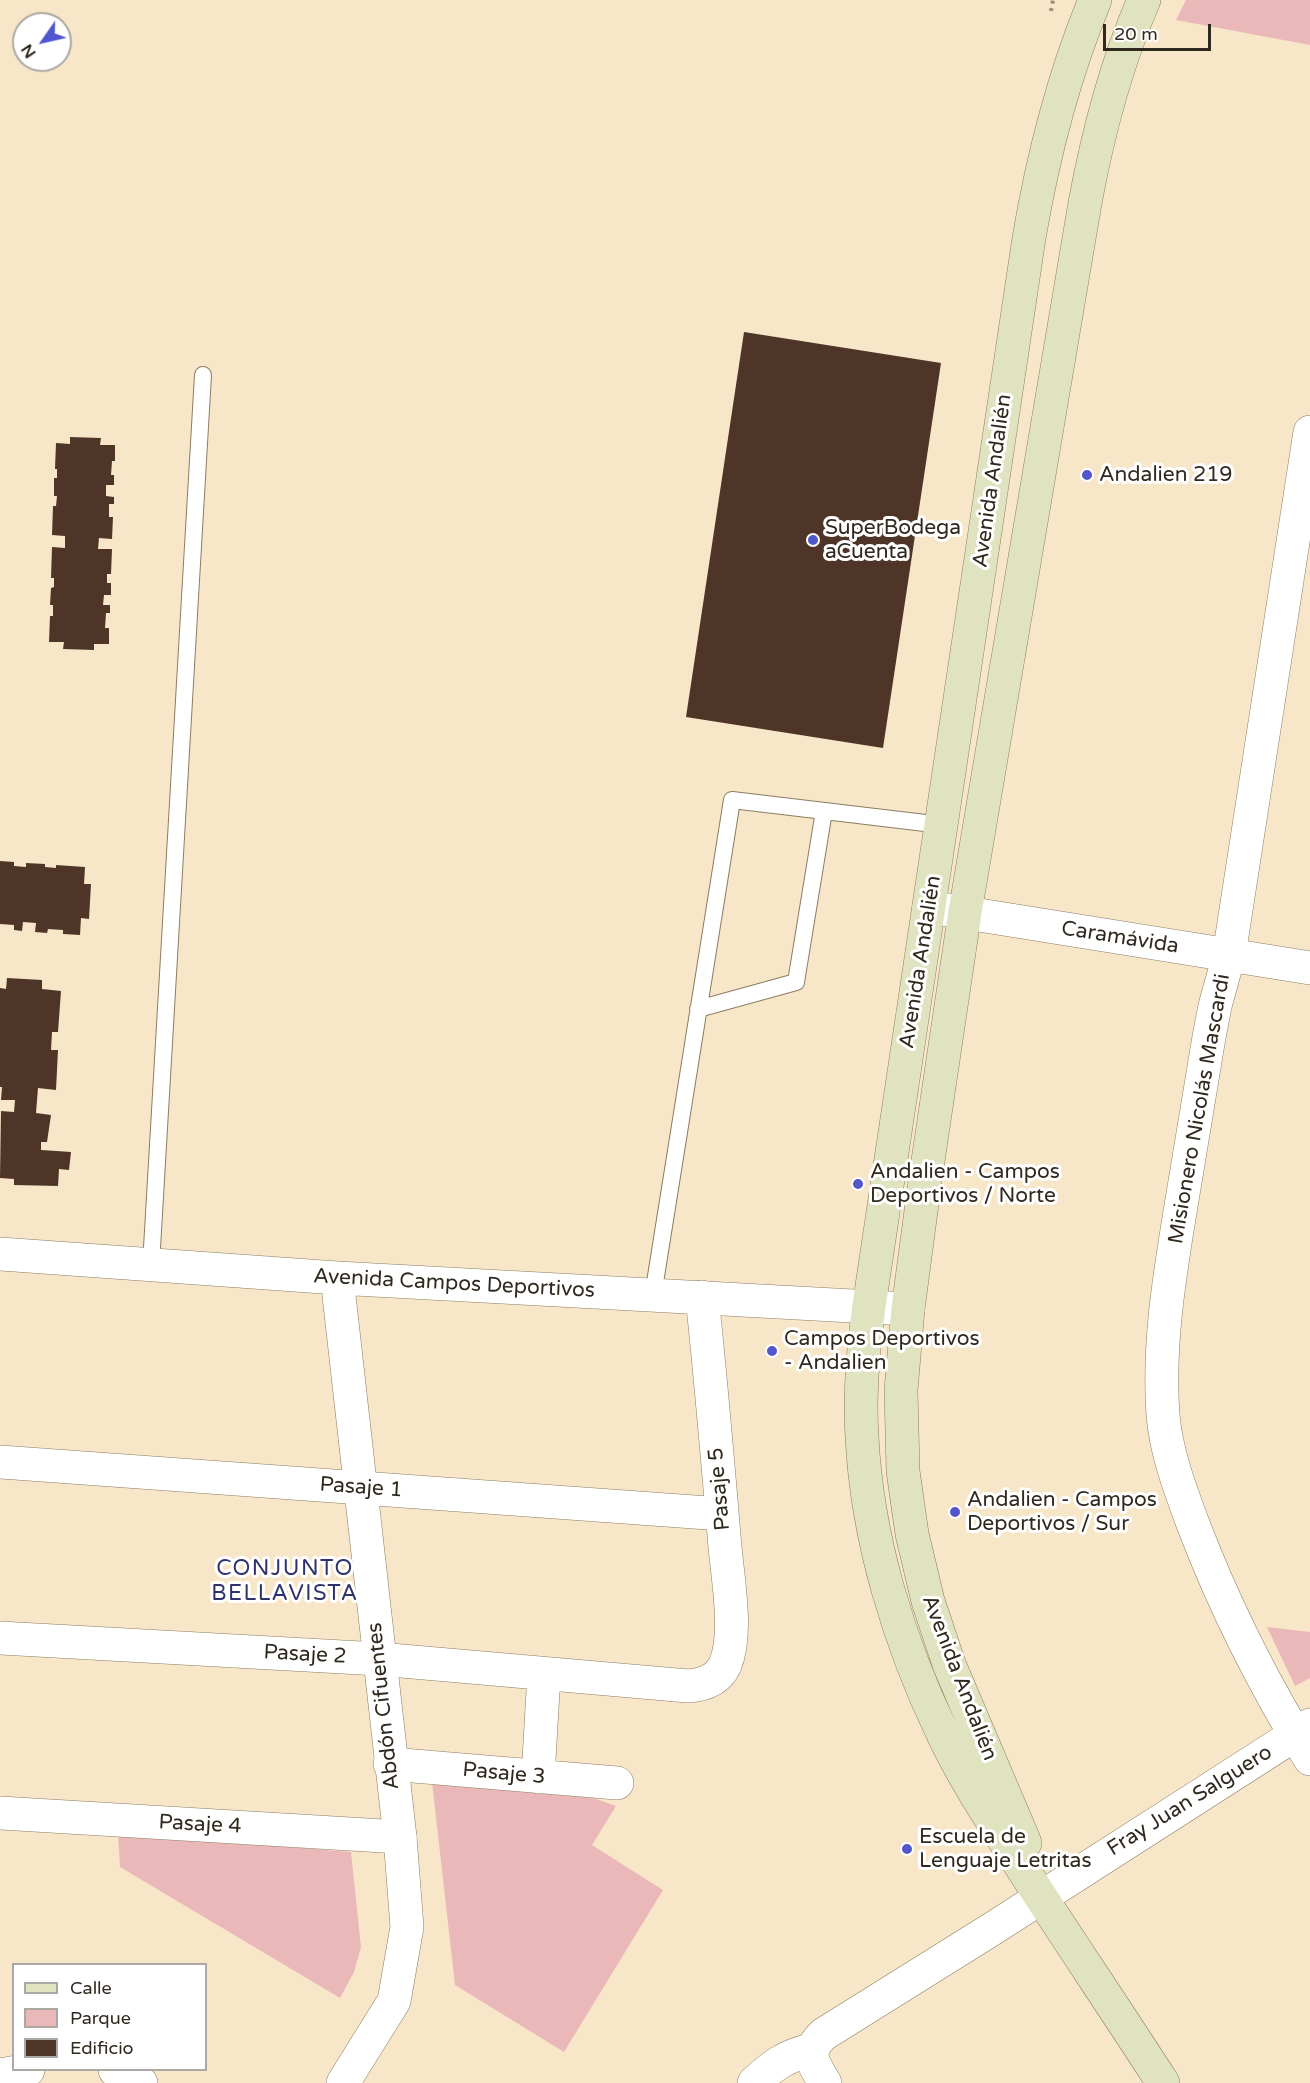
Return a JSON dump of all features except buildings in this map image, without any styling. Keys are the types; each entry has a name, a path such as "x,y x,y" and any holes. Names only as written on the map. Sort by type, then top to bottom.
{"main road":[{"name":"Avenida Andalién","path":"1095,0 1080,36 1062,92 1038,186 869,1306 861,1383 862,1438 875,1535 899,1622 919,1679 942,1733 984,1807 1163,2083"},
{"name":"Avenida Andalién","path":"1041,1897 1020,1831 949,1664 920,1568 903,1471 901,1390 908,1309 965,912 1084,204 1098,133 1110,91 1144,0"}],"street":[{"name":"Misionero Nicolás Mascardi","path":"1305,1739 1226,1601 1182,1496 1163,1418 1162,1347 1167,1294 1213,1016 1229,955 1310,432"},
{"name":"Caramávida","path":"929,907 1310,968"},
{"name":"Avenida Campos Deportivos","path":"0,1254 337,1278 908,1309"},
{"name":"Abdón Cifuentes","path":"337,1278 400,1837 407,1927 394,2001 343,2083"},
{"name":"Pasaje 5","path":"702,1297 731,1632 724,1666 716,1677"},
{"name":"Pasaje 1","path":"0,1462 722,1514"},
{"name":"Pasaje 2","path":"0,1638 379,1659 687,1686 697,1686 716,1677"},
{"path":"538,1777 544,1674"},
{"name":"Fray Juan Salguero","path":"812,2050 816,2041 824,2034 1041,1897 1305,1739"},
{"name":"Pasaje 3","path":"390,1764 617,1783"},
{"name":"Pasaje 4","path":"0,1813 400,1837"},
{"path":"754,2083 772,2066 784,2059 812,2050 812,2061 825,2083"},
{"path":"0,2074 21,2071"},
{"path":"117,2071 141,2083"}],"lane":[{"path":"152,1265 203,375"},
{"path":"653,1295 732,800 942,825"},
{"path":"698,1009 796,982 824,811"}],"green space":[{"path":"1186,0 1310,0 1310,45 1176,20"},
{"path":"1267,1627 1310,1632 1310,1678 1295,1686"},
{"path":"432,1782 579,1793 616,1806 592,1845 663,1890 564,2052 455,1985"},
{"path":"118,1833 351,1852 361,1947 354,1972 340,1998 120,1867"}],"place":[{"name":"Andalien 219","path":"1087,475"},
{"name":"SuperBodega aCuenta","path":"813,540"},
{"name":"Andalien - Campos Deportivos / Norte","path":"858,1184"},
{"name":"Campos Deportivos - Andalien","path":"772,1351"},
{"name":"Andalien - Campos Deportivos / Sur","path":"955,1512"},
{"name":"Escuela de Lenguaje Letritas","path":"907,1849"}],"district":[{"name":"CONJUNTO BELLAVISTA","path":"285,1582"}]}
